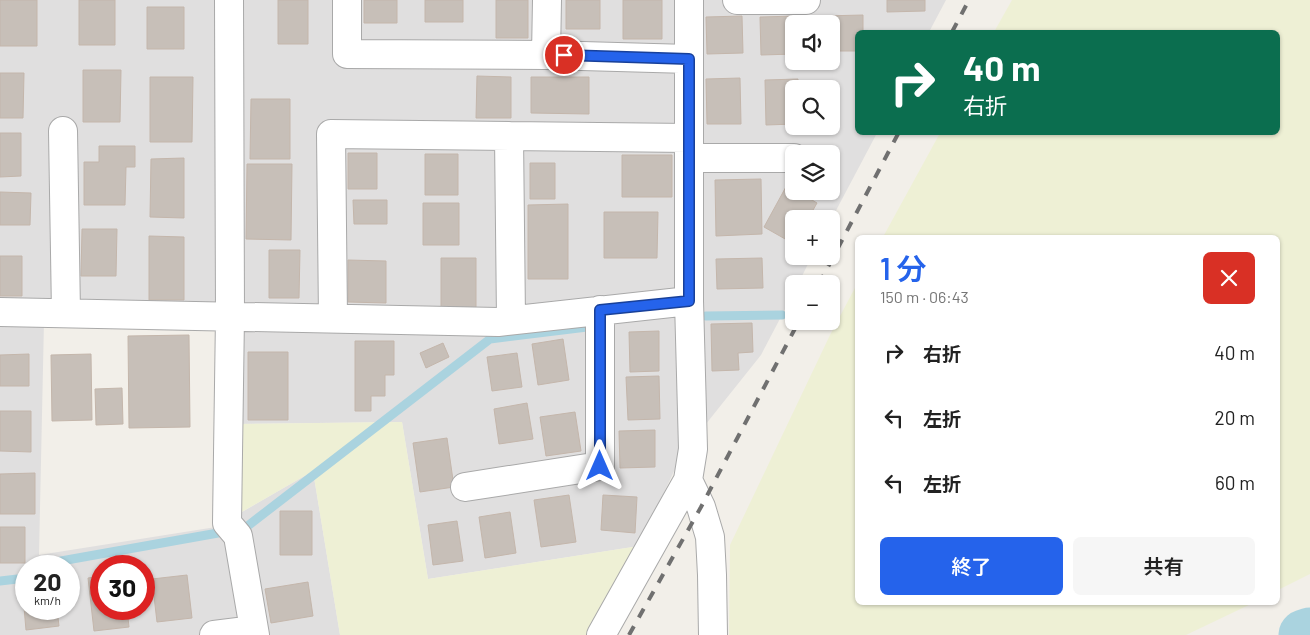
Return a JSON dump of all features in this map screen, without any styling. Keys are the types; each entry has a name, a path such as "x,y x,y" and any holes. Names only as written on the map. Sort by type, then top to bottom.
{"street":[{"path":"214,635 255,632 238,536 227,523 230,316 230,0"},
{"path":"347,0 347,54 546,55 689,59"},
{"path":"546,55 547,0"},
{"path":"601,635 688,480 693,449 689,301 688,0"},
{"path":"736,0 806,0"},
{"path":"63,131 66,313"},
{"path":"333,318 331,134 509,136 689,148 785,157"},
{"path":"509,136 511,319"},
{"path":"0,312 498,322 511,319 689,301"},
{"path":"465,487 600,466 600,310"},
{"path":"688,480 701,506 710,537 713,635"}],"shaded area":[{"path":"0,0 946,0 930,30 855,30 855,135 876,135 836,210 785,210 785,265 808,265 802,275 785,275 785,309 761,355 682,454 639,546 428,579 402,422 238,424 236,327 44,321 39,555 216,527 313,471 340,635 0,635"}],"green space":[{"path":"1012,0 1310,0 1310,574 1280,589 1280,235 884,235 939,135 1280,135 1280,30 995,30"},
{"path":"855,288 855,605 1249,605 1186,635 729,635 730,545 830,335 833,330 840,330 840,316"},
{"path":"402,422 428,579 639,546 588,635 340,635 313,471 240,513 238,424"}],"building":[{"path":"0,0 37,0 37,46 0,46"},
{"path":"79,0 115,0 115,45 79,45"},
{"path":"278,0 308,0 308,44 278,44"},
{"path":"364,0 397,0 397,23 364,23"},
{"path":"425,0 463,0 463,22 425,22"},
{"path":"496,0 528,0 528,38 496,38"},
{"path":"566,0 600,0 600,29 566,29"},
{"path":"623,0 662,0 662,39 623,39"},
{"path":"887,0 925,0 925,11 887,12"},
{"path":"147,7 184,7 184,49 147,49"},
{"path":"863,15 863,30 855,30 855,51 840,51 840,16"},
{"path":"742,16 743,53 707,54 706,17"},
{"path":"785,16 785,54 761,55 760,17"},
{"path":"83,70 121,70 120,122 83,122"},
{"path":"0,73 24,73 23,118 0,118"},
{"path":"477,76 511,77 511,118 476,118"},
{"path":"150,77 193,77 192,142 150,142"},
{"path":"531,77 589,77 589,114 531,113"},
{"path":"740,78 741,124 707,124 706,79"},
{"path":"798,79 785,80 785,124 766,125 765,80"},
{"path":"251,99 290,99 290,159 250,159"},
{"path":"0,133 21,133 21,176 0,177"},
{"path":"99,146 135,146 135,167 126,167 125,205 84,205 84,162 99,162"},
{"path":"348,153 377,153 377,189 348,189"},
{"path":"425,154 458,154 458,195 425,195"},
{"path":"622,155 672,155 672,197 622,197"},
{"path":"184,158 184,218 150,217 151,159"},
{"path":"530,163 555,163 555,199 530,199"},
{"path":"247,164 292,164 291,240 246,239"},
{"path":"761,179 762,234 716,236 715,180"},
{"path":"785,189 785,200 812,200 817,203 813,210 785,210 785,239 764,227"},
{"path":"0,192 31,193 30,225 0,225"},
{"path":"353,200 387,200 387,224 354,224"},
{"path":"423,203 459,203 459,245 423,245"},
{"path":"568,204 568,279 528,279 528,205"},
{"path":"604,212 658,212 657,258 604,258"},
{"path":"82,229 117,229 116,276 81,276"},
{"path":"149,236 184,237 184,300 149,300"},
{"path":"269,250 300,250 299,298 269,298"},
{"path":"0,256 22,256 22,296 0,296"},
{"path":"441,258 476,258 476,310 441,310"},
{"path":"762,258 763,288 717,289 716,259"},
{"path":"348,260 386,261 386,303 348,302"},
{"path":"752,323 753,352 738,353 739,370 712,371 711,324"},
{"path":"659,331 659,371 630,372 629,332"},
{"path":"189,335 190,427 129,428 128,336"},
{"path":"563,339 569,380 538,385 532,344"},
{"path":"355,341 394,341 394,375 385,375 385,396 371,396 371,411 355,411"},
{"path":"443,343 449,357 426,368 420,353"},
{"path":"248,352 288,352 288,420 248,420"},
{"path":"517,353 522,387 492,391 487,357"},
{"path":"29,354 29,386 0,386 0,355"},
{"path":"91,354 92,420 52,421 51,355"},
{"path":"659,376 660,419 628,420 626,377"},
{"path":"122,388 123,424 96,425 95,389"},
{"path":"527,403 533,439 499,444 494,409"},
{"path":"0,411 31,411 31,452 0,451"},
{"path":"575,412 581,451 546,456 540,417"},
{"path":"655,430 655,467 620,468 619,431"},
{"path":"447,438 454,487 420,492 413,443"},
{"path":"35,473 35,514 0,514 0,474"},
{"path":"569,495 576,542 541,547 534,500"},
{"path":"603,495 637,497 635,533 601,530"},
{"path":"280,511 312,511 312,555 280,555"},
{"path":"510,512 516,553 485,558 479,517"},
{"path":"457,521 463,561 433,565 428,525"},
{"path":"0,527 25,527 25,555 15,555 15,563 0,563"},
{"path":"187,575 192,618 157,622 155,579"},
{"path":"88,578 90,578 90,596"},
{"path":"308,582 313,616 271,623 265,589"},
{"path":"25,620 58,620 59,626 26,630"},
{"path":"93,620 128,620 129,627 94,631"}],"waterway":[{"path":"706,316 782,315"},
{"path":"245,528 490,339 587,327"},
{"path":"80,558 218,533"},
{"path":"0,581 15,579"},
{"path":"1304,635 1310,633"}],"railway":[{"path":"953,30 969,0"},
{"path":"824,275 897,135"},
{"path":"629,635 701,507 794,330"}],"route":[{"path":"564,55 689,59 689,301 600,310 600,466"}]}
